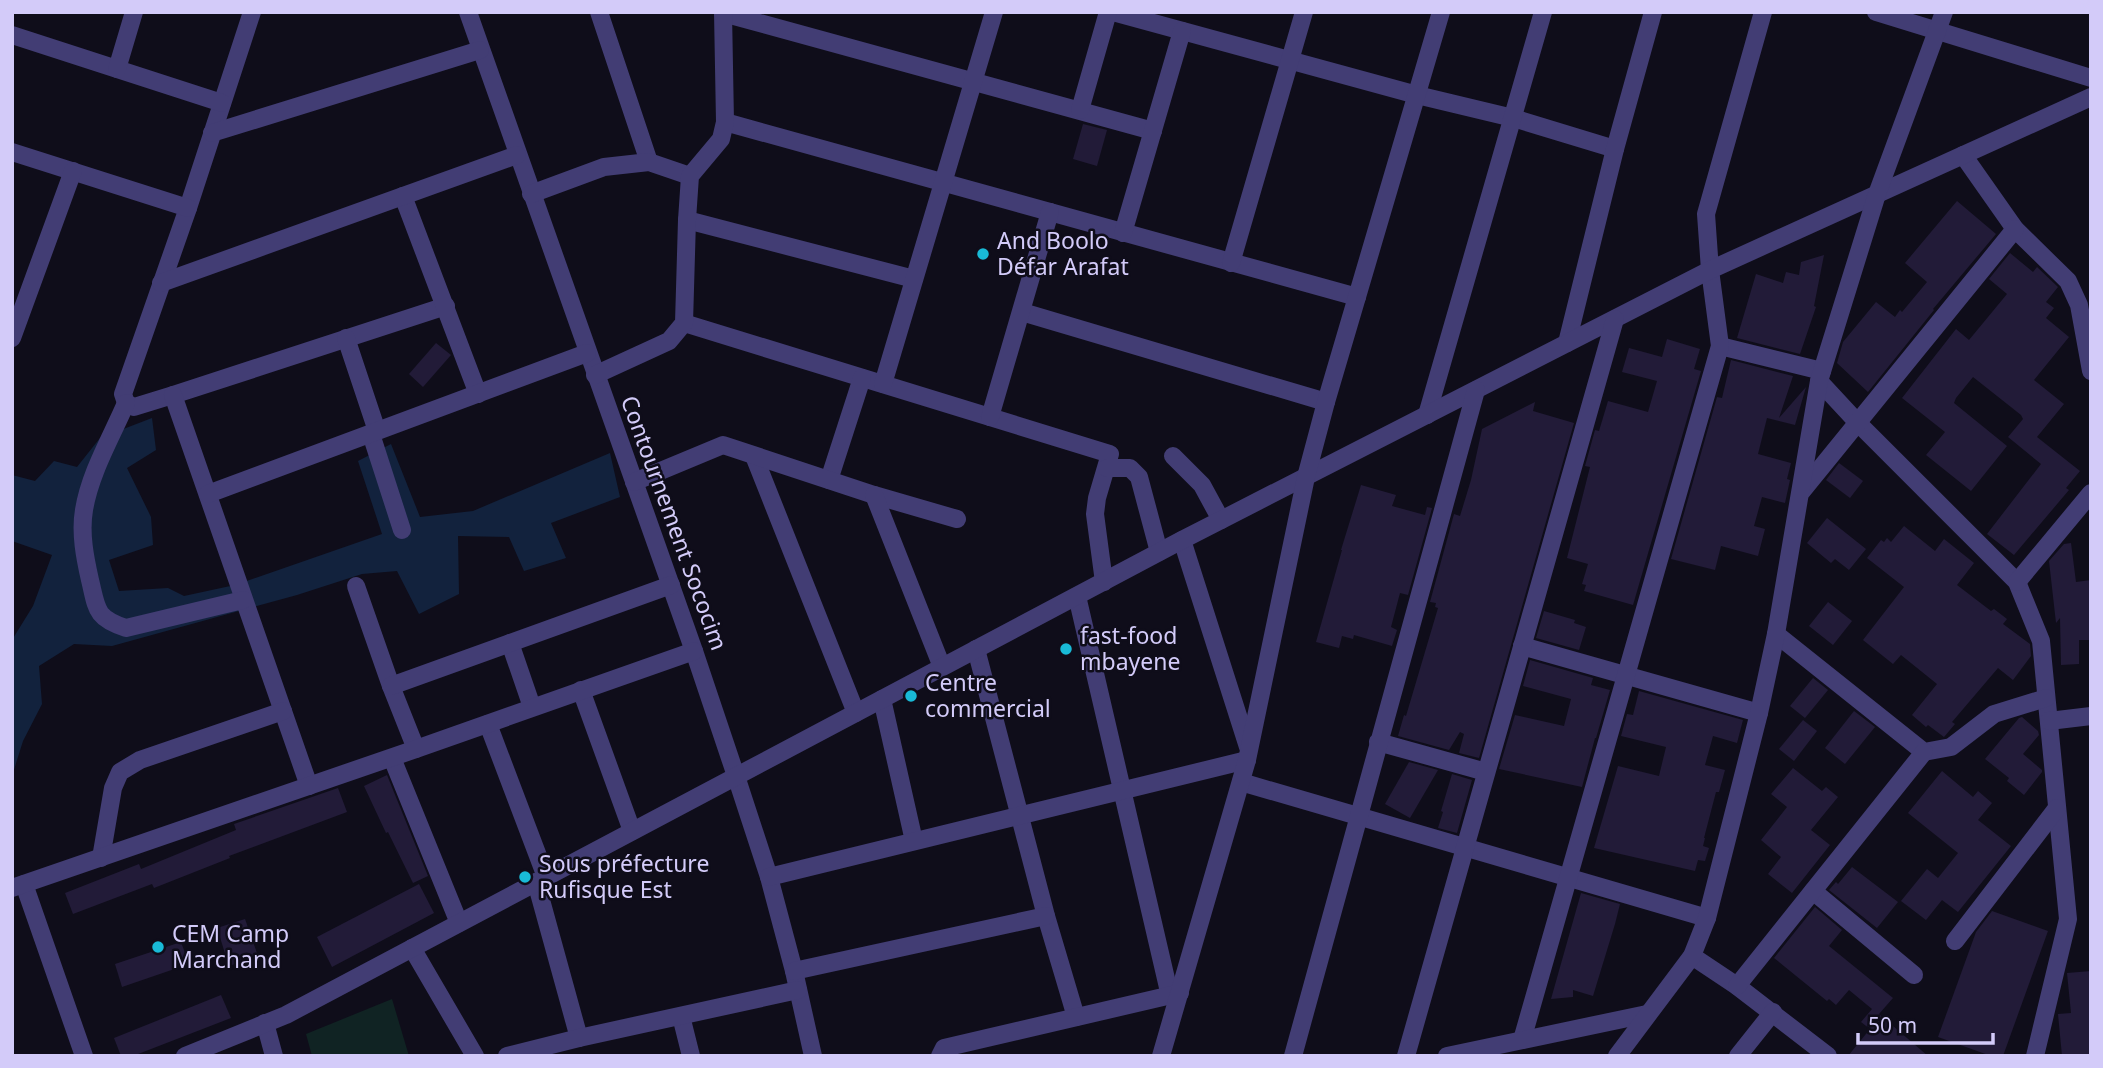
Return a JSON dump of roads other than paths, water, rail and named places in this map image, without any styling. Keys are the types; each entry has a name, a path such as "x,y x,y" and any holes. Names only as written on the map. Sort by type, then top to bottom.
{"street":[{"path":"117,69 134,12"},
{"path":"243,600 126,628 108,622 97,609 84,554 83,512 92,481 126,404 123,394 252,12"},
{"name":"Contournement Sococim","path":"468,12 736,776 769,877 813,1056"},
{"path":"599,12 649,162"},
{"path":"883,384 994,12"},
{"path":"1080,110 1111,12 1416,95 1513,118 1615,149"},
{"path":"1231,263 1304,12"},
{"path":"1161,1056 1175,994 1248,755 1306,477 1326,402 1441,12"},
{"path":"1427,415 1543,12"},
{"path":"1567,343 1615,149 1653,12"},
{"path":"1522,1040 1720,346 1706,214 1763,12"},
{"path":"1877,12 2091,78"},
{"path":"1617,1056 1692,956 1707,918 1759,713 1776,634 1820,376 1877,194 1944,12"},
{"path":"595,375 669,341 684,323 690,176 721,139 725,122 723,13 1153,131"},
{"path":"1123,233 1182,31"},
{"path":"12,35 222,103"},
{"path":"212,133 480,50"},
{"path":"185,1056 286,1015 1159,552 1710,270 2091,97"},
{"path":"725,122 1357,297"},
{"path":"12,152 188,208"},
{"path":"161,283 517,155"},
{"path":"1963,155 2015,229 2068,281 2079,305 2091,371"},
{"path":"531,194 604,167 649,162 690,176"},
{"path":"12,338 73,170"},
{"path":"403,196 478,394"},
{"path":"990,417 1050,212"},
{"path":"687,220 915,279"},
{"path":"1800,494 2015,229"},
{"path":"126,404 134,407 446,306"},
{"path":"1022,312 1326,402"},
{"path":"1406,1056 1615,319"},
{"path":"684,323 1110,454 1095,514 1104,582"},
{"path":"346,338 402,530"},
{"path":"1720,346 1820,376 1858,423 2017,582 2040,641 2068,919 2035,1056"},
{"path":"208,494 587,353"},
{"path":"829,480 862,378"},
{"path":"1293,1056 1476,390"},
{"path":"173,395 309,786"},
{"path":"634,482 723,445 874,495 957,519"},
{"path":"754,456 856,713"},
{"path":"1173,456 1202,485 1221,520"},
{"path":"1107,468 1130,468 1139,477 1159,552"},
{"path":"2017,582 2091,493"},
{"path":"874,495 942,667"},
{"path":"1182,540 1248,755"},
{"path":"391,687 671,585"},
{"path":"356,586 416,749"},
{"path":"1077,596 1122,790 1175,994"},
{"path":"1776,634 1924,752"},
{"path":"510,643 532,707"},
{"path":"1522,646 1759,713"},
{"path":"975,649 1046,916 1076,1017"},
{"path":"84,1056 18,886 694,651"},
{"path":"581,690 632,831"},
{"path":"1737,986 1924,752 1951,747 1994,713 2046,698"},
{"path":"883,699 914,841"},
{"path":"101,858 113,788 120,772 139,760 283,711"},
{"path":"2049,721 2091,716"},
{"path":"488,724 541,880 579,1038"},
{"path":"1378,742 1486,772"},
{"path":"769,877 1122,790 1248,755"},
{"path":"392,758 458,923"},
{"path":"1241,782 1707,918"},
{"path":"1955,941 2057,808"},
{"path":"1813,891 1914,975"},
{"path":"794,971 1046,916"},
{"path":"412,948 475,1056"},
{"path":"1692,956 1773,1012 1828,1056"},
{"path":"507,1056 798,990"},
{"path":"940,1056 944,1048 1175,994"},
{"path":"1738,1056 1773,1012"},
{"path":"1447,1056 1647,1014"},
{"path":"681,1016 691,1056"},
{"path":"265,1023 274,1056"}],"water":[{"path":"152,418 156,450 127,468 151,517 153,545 109,560 119,591 168,588 184,596 235,585 382,534 358,461 391,444 420,517 473,511 610,453 620,497 551,523 566,558 524,571 509,537 458,536 459,594 419,614 397,571 362,574 297,595 112,646 74,644 39,666 42,704 23,741 12,776 12,640 33,606 52,555 12,541 12,475 35,481 54,461 77,467 100,438"}],"place":[{"name":"And Boolo Défar Arafat","path":"983,254"},
{"name":"fast-food mbayene","path":"1066,649"},
{"name":"Centre commercial","path":"911,696"},
{"name":"Sous préfecture Rufisque Est","path":"525,877"},
{"name":"CEM Camp Marchand","path":"158,947"}]}
